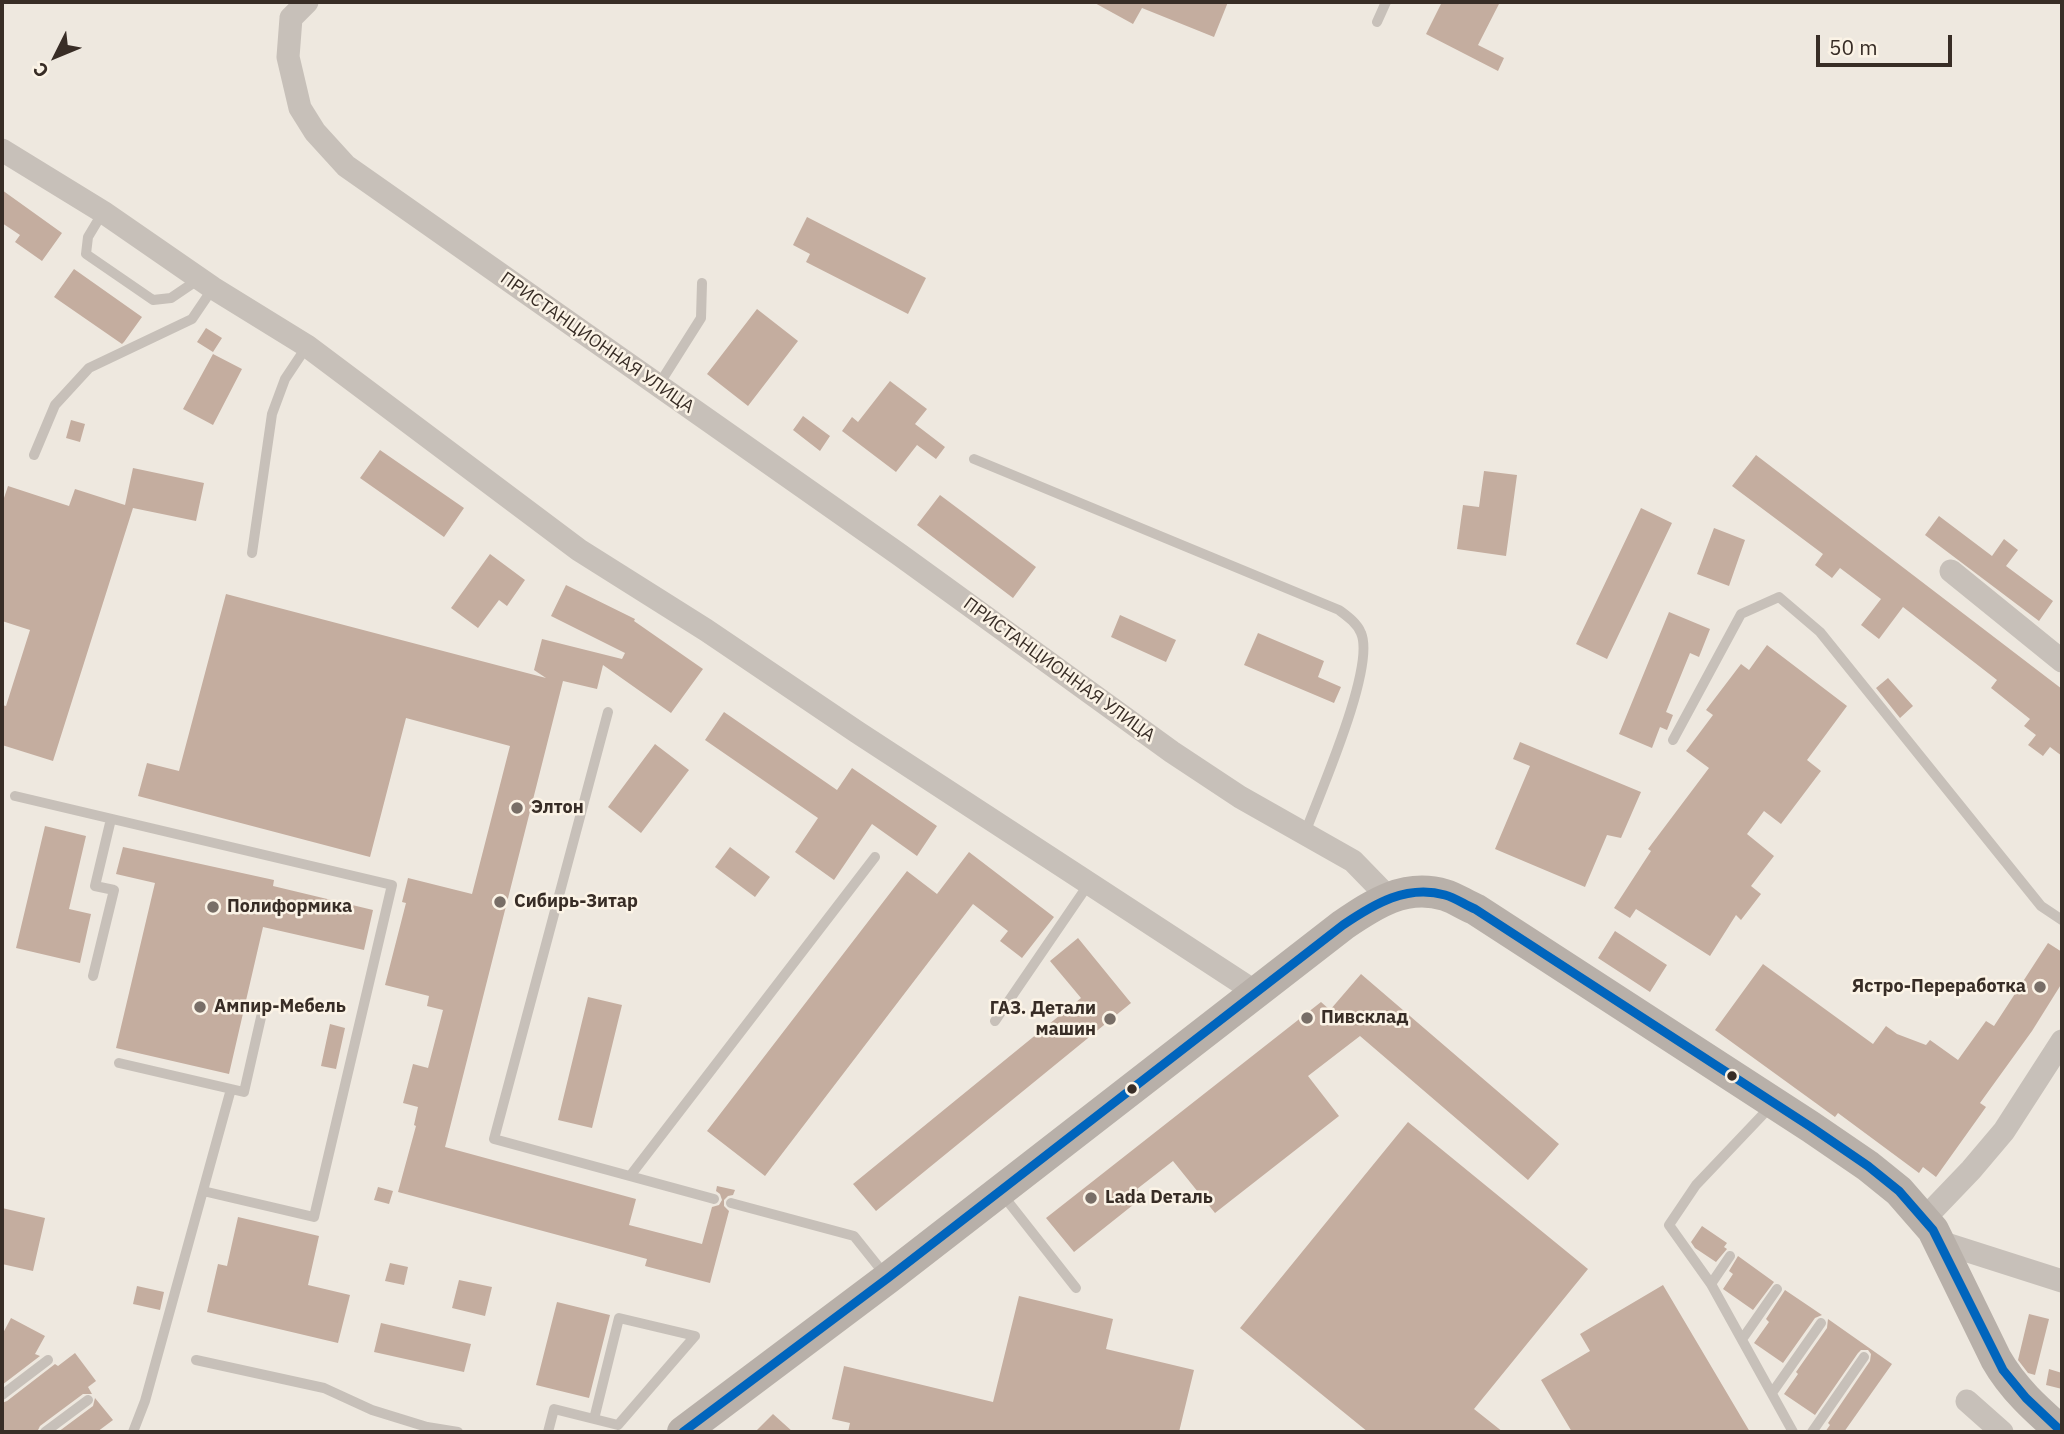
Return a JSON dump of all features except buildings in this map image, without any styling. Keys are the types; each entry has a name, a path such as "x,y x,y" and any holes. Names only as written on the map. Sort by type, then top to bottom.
{"main road":[{"path":"683,1432 888,1278 1343,925 1388,897 1413,892 1444,895 1475,909 1773,1102 1868,1166 1899,1191 1932,1231 2007,1378 2024,1399 2062,1432"}],"street":[{"name":"ПРИСТАНЦИОННАЯ УЛИЦА","path":"294,7 288,57 300,108 315,132 346,166 900,555 1172,752 1240,797 1353,861 1388,897"},
{"path":"2,150 103,212 206,283 307,346 579,550 1257,993"},
{"path":"1951,571 2062,661"},
{"path":"2062,1041 2004,1131 1972,1170 1932,1231 2062,1281"},
{"path":"1967,1401 2002,1432"}],"lane":[{"path":"1377,22 1386,2"},
{"path":"103,212 88,237 86,254 153,300 171,298 206,283"},
{"path":"658,386 701,318 702,282"},
{"path":"34,455 55,405 89,368 192,319 206,283"},
{"path":"252,553 272,414 285,379 307,346"},
{"path":"974,459 1339,610 1353,622 1361,633 1364,650 1356,694 1305,833"},
{"path":"1673,740 1741,614 1779,597 1820,632 2041,906 2062,920"},
{"path":"608,712 494,1139 714,1199"},
{"path":"15,796 392,885 314,1217 203,1191"},
{"path":"93,976 114,890 95,886 111,819"},
{"path":"630,1176 875,857"},
{"path":"995,1021 1090,882"},
{"path":"119,1063 244,1092 262,1013"},
{"path":"133,1432 145,1401 231,1089"},
{"path":"1773,1102 1696,1185 1669,1225 1711,1284 1794,1432"},
{"path":"999,1191 1076,1288"},
{"path":"731,1203 854,1236 888,1278"},
{"path":"1711,1284 1730,1255"},
{"path":"1743,1338 1777,1289"},
{"path":"548,1432 554,1409 594,1419 618,1425 695,1336 619,1318 594,1419"},
{"path":"1772,1393 1821,1323"},
{"path":"1812,1432 1864,1357"},
{"path":"2,1395 48,1360"},
{"path":"196,1360 324,1388 372,1410 428,1427 458,1432"},
{"path":"45,1432 88,1400"}],"transit line":[{"path":"683,1432 888,1278 1343,925 1379,903 1417,892 1445,895 1475,909 1811,1127 1899,1191 1933,1230 2003,1370 2026,1398 2062,1432"}],"place":[{"name":"Элтон","path":"517,808"},
{"name":"Сибирь-Зитар","path":"500,902"},
{"name":"Полиформика","path":"213,907"},
{"name":"Ястро-Переработка","path":"2040,987"},
{"name":"Ампир-Мебель","path":"200,1007"},
{"name":"Пивсклад","path":"1307,1018"},
{"name":"ГАЗ. Детали машин","path":"1110,1019"},
{"name":"Lada Dеталь","path":"1091,1198"}]}
